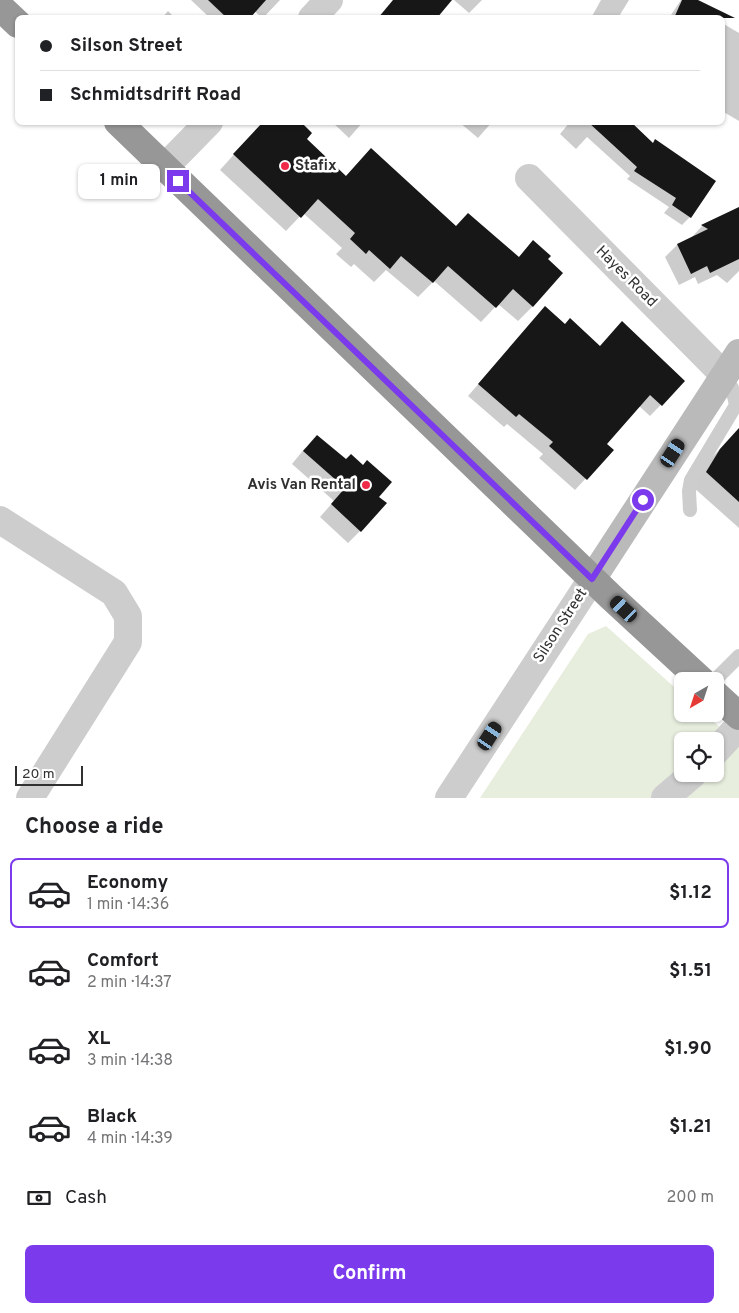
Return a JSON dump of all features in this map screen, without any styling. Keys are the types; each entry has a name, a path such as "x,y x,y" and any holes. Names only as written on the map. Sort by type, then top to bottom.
{"highway":[{"path":"0,7 15,21"},
{"path":"121,125 592,579 692,672"},
{"path":"724,702 739,716"}],"street":[{"path":"315,15 329,0"},
{"path":"164,168 206,125"},
{"name":"Hayes Road","path":"528,178 732,364"},
{"name":"Silson Street","path":"449,798 732,364"},
{"path":"0,520 114,593 128,616 128,642 30,798"},
{"path":"724,742 739,726"},
{"path":"665,798 684,782"}],"lane":[{"path":"690,510 688,491 691,480 736,406 732,388 732,364"},
{"path":"723,672 739,656"}],"green space":[{"path":"606,626 674,687 674,722 714,722 739,744 739,798 480,798 588,634"}],"building":[{"path":"208,0 266,0 253,15 224,15"},
{"path":"393,0 452,0 440,15 380,15"},
{"path":"682,0 698,0 735,18 725,18 725,15 675,15"},
{"path":"260,125 304,125 312,133 307,139 346,176 371,148 456,226 468,213 519,257 533,240 551,256 548,259 563,273 533,307 513,289 496,308 448,266 433,283 401,256 390,269 369,250 366,254 350,239 355,233 318,199 301,218 233,154"},
{"path":"591,125 634,125 653,143 655,139 716,181 691,218 672,205 676,198 634,171 637,167"},
{"path":"739,207 739,259 710,273 707,266 691,274 677,244 708,229 701,225"},
{"path":"545,306 565,324 570,318 600,346 622,321 685,381 662,406 650,395 607,444 614,450 587,480 549,446 553,442 519,414 516,417 478,384"},
{"path":"739,428 739,502 706,472 720,449"},
{"name":"Avis Van Rental","path":"317,435 346,459 351,454 363,465 367,460 392,482 379,497 387,503 361,532 331,504 345,488 303,451"}],"place":[{"name":"Stafix","path":"285,166"},
{"name":"Avis Van Rental","path":"366,485"}],"route":[{"path":"178,181 592,579 643,500"}]}
